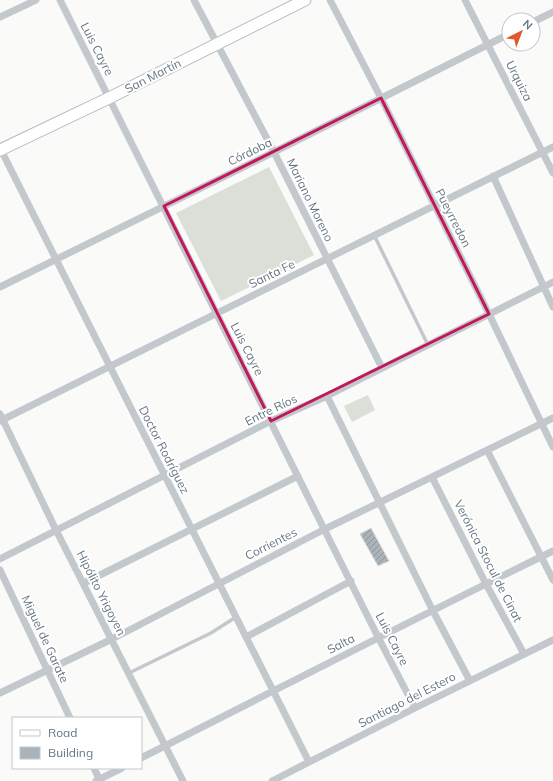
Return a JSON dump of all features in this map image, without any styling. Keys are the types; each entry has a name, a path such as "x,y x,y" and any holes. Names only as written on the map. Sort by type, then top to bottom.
{"street":[{"path":"0,17 36,0"},
{"name":"Luis Cayre","path":"60,0 378,637 415,708"},
{"name":"Mariano Moreno","path":"194,0 274,152 382,368"},
{"name":"San Martín","path":"0,149 109,98 305,0"},
{"name":"Pueyrredon","path":"330,0 382,98 553,447"},
{"name":"Urquiza","path":"465,0 553,173"},
{"path":"541,18 553,12"},
{"name":"Córdoba","path":"0,287 501,38"},
{"name":"Santa Fe","path":"1,418 110,366 216,312 374,236 553,147"},
{"name":"Doctor Rodríguez","path":"0,149 309,762"},
{"path":"493,176 553,307"},
{"name":"Entre Ríos","path":"0,559 271,421 327,396 553,282"},
{"path":"327,396 433,611 470,681"},
{"name":"Hipólito Yrigoyen","path":"1,418 183,781"},
{"name":"Corrientes","path":"0,693 112,639 324,529 553,418"},
{"path":"487,450 553,580"},
{"path":"84,583 298,476"},
{"name":"Verónica Stocul de Cinat","path":"432,477 486,584 524,654"},
{"name":"Salta","path":"142,758 378,637 553,551"},
{"name":"Miguel de Garate","path":"0,570 70,717"},
{"path":"246,637 351,581"},
{"name":"Santiago del Estero","path":"272,781 553,640"},
{"path":"94,769 99,780 120,769"}],"lane":[{"path":"374,236 428,345"},
{"path":"129,672 211,633 236,617"}],"highlighted area":[{"path":"381,98 489,314 271,421 164,206"}],"shaded area":[{"path":"269,167 314,255 221,301 176,213"},
{"path":"368,395 375,410 352,422 344,406"}],"building":[{"path":"371,528 389,561 378,566 360,534"}]}
